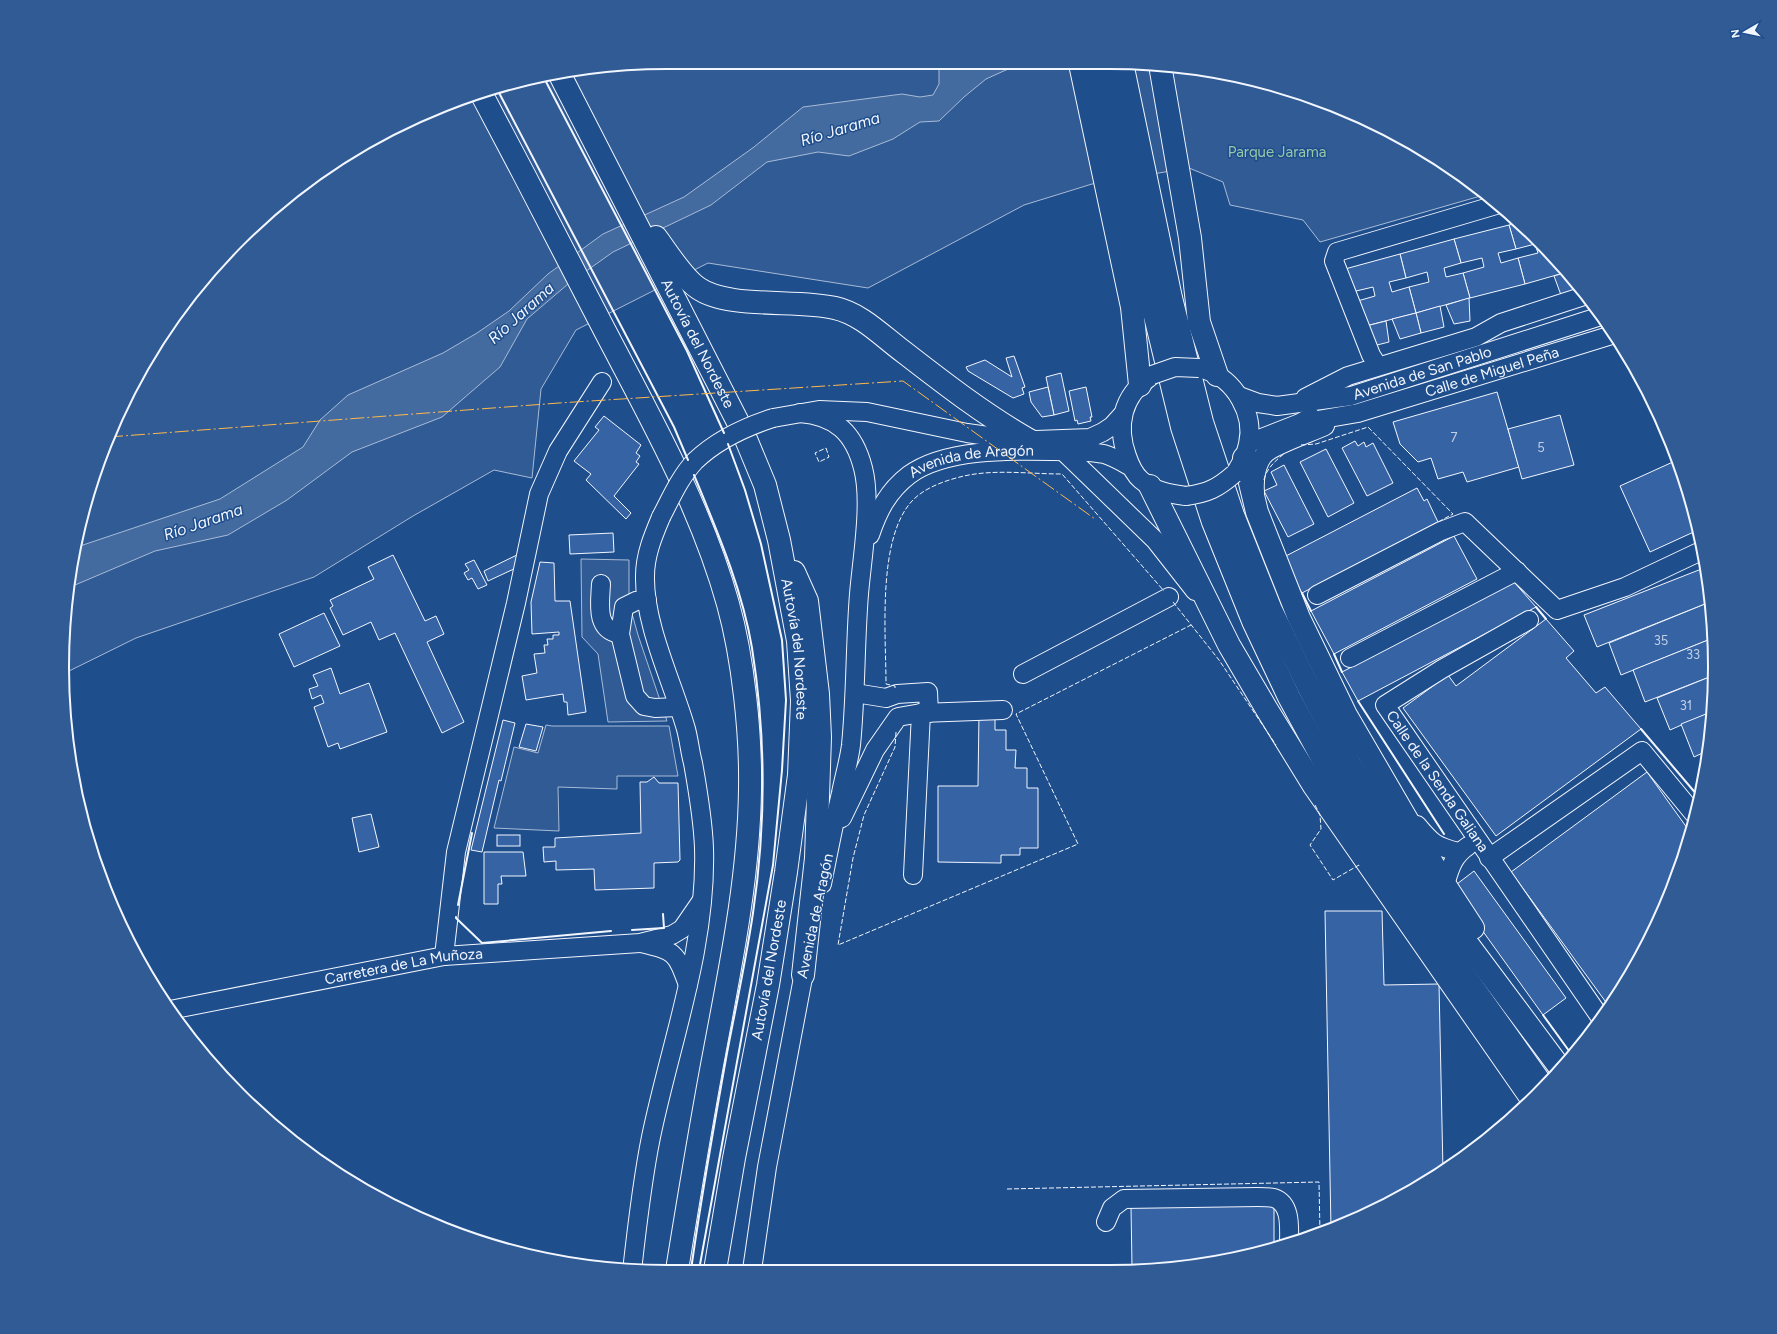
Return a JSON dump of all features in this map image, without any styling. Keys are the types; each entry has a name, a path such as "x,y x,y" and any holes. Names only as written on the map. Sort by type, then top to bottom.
{"highway":[{"path":"1081,69 1132,306 1146,380"},
{"path":"1104,69 1116,88 1202,422 1233,515 1271,610 1308,686 1350,765 1401,847 1455,927 1557,1064"},
{"path":"1121,69 1116,88 1152,304 1182,427 1213,522 1253,621 1289,696 1332,776 1440,941 1540,1082"},
{"path":"1162,71 1190,238 1200,322 1208,372"},
{"name":"Autovía del Nordeste","path":"562,78 743,432 765,485 779,540 798,641 802,701 799,775 786,872 769,977 734,1158 716,1265"},
{"path":"484,98 660,436 698,520 715,563 728,604 738,648 744,691 750,789 745,864 729,977 696,1148 678,1265"},
{"path":"619,189 677,266 697,288 708,294 743,301 795,303 835,308 863,320 965,399 1002,425 1029,440"},
{"path":"1242,458 1257,512 1305,632 1346,715 1445,885 1558,1064"},
{"path":"1150,486 1207,606 1266,708 1314,786 1528,1094"},
{"path":"779,540 806,601 818,694 820,737 816,858 803,975"}],"street":[{"path":"1378,366 1371,355 1334,261 1337,252 1490,206"},
{"path":"1294,404 1348,376 1476,337 1501,323 1580,297"},
{"name":"Avenida de San Pablo","path":"1240,396 1258,403 1277,406 1351,396 1595,318"},
{"name":"Calle de Miguel Peña","path":"1300,423 1358,413 1608,336"},
{"path":"633,1264 638,1216 651,1137 698,942 703,899 704,847 698,789 686,730 656,639 646,600 645,576 651,542 661,517 676,488 694,462 716,444 735,432 754,424 773,418 833,409 867,412 967,433 995,437 1029,440 1090,438 1112,426 1122,416 1128,401 1146,380 1175,367 1208,372 1232,387 1240,396 1249,419 1242,458"},
{"path":"444,956 456,852 516,604 540,494 558,451 602,382"},
{"path":"1122,416 1124,447 1131,467 1140,479 1150,486 1167,494 1186,496 1204,494 1215,488 1242,458 1300,423 1351,396"},
{"name":"Avenida de Aragón","path":"753,1265 767,1167 803,975 850,747 855,693 858,607 866,487 863,467 854,446 844,431 834,422 817,414 800,413"},
{"path":"1257,512 1254,489 1256,474 1266,453 1284,443 1358,413"},
{"path":"1063,451 1155,540 1207,606"},
{"name":"Avenida de Aragón","path":"862,561 883,502 890,492 909,475 921,468 946,459 981,453 1063,451 1092,452 1114,457 1131,467"},
{"path":"1317,595 1441,531 1465,522 1557,610 1625,587 1697,553"},
{"path":"1169,597 1176,581 1173,562"},
{"path":"1350,658 1517,571"},
{"path":"601,584 600,607 602,622 613,633 620,634"},
{"path":"1022,674 1169,597 1183,595 1207,606"},
{"path":"646,600 636,601 624,607 620,634 636,696 644,706 654,708 678,707"},
{"name":"Calle de la Senda Galiana","path":"1529,620 1442,669 1385,705 1476,840 1597,1013"},
{"path":"855,693 886,698 897,694 928,692 925,713 913,875"},
{"path":"831,842 875,750 898,716 925,713 1003,710"},
{"path":"1489,858 1642,751 1691,810"},
{"path":"1393,794 1431,842 1442,848 1458,852"},
{"path":"1445,885 1450,868 1458,852 1476,840"},
{"name":"Carretera de La Muñoza","path":"177,1009 444,956 640,943 672,935 682,929 703,899"},
{"name":"Carretera de La Muñoza","path":"640,943 663,948 676,956 688,985"},
{"path":"1106,1222 1112,1208 1124,1199 1274,1198 1284,1205 1289,1218 1289,1237"}],"shaded area":[{"path":"628,70 1149,70 1227,80 1265,89 1339,115 1409,149 1442,170 1478,197 1320,242 1303,220 1230,205 1223,182 1189,168 1092,184 1024,205 868,288 708,263 576,330 541,389 532,478 494,470 413,516 314,577 136,638 69,671 70,628 74,589 80,550 89,512 115,438 149,368 170,335 217,273 244,244 273,217 335,170 368,149 438,115 475,101 512,89 550,80"},
{"path":"581,559 629,560 629,603 638,635 667,721 608,722 598,654 582,637"},
{"path":"546,725 669,726 678,776 617,776 617,789 558,787 559,831 494,828 514,747 538,753"}],"water":[{"name":"Río Jarama","path":"939,69 1008,69 986,79 964,97 939,121 920,122 893,139 849,156 818,152 767,162 711,205 613,252 568,284 527,319 500,367 442,417 352,452 287,500 228,535 155,551 75,585 81,546 220,499 303,447 320,420 348,395 443,353 477,333 509,311 548,274 603,234 684,197 754,147 803,107 902,94 920,97 933,95 939,84"}],"building":[{"path":"1512,224 1533,244 1516,249 1509,225"},
{"path":"1509,225 1516,249 1498,253 1501,263 1518,258 1525,284 1470,298 1463,273 1484,267 1482,258 1461,263 1454,239"},
{"path":"1454,239 1461,263 1444,268 1446,277 1463,273 1470,298 1416,313 1409,287 1429,282 1427,272 1406,278 1400,254"},
{"path":"1536,247 1561,274 1525,284 1518,258 1538,253"},
{"path":"1400,254 1406,278 1389,282 1392,292 1409,287 1416,313 1362,327 1354,302 1375,296 1373,287 1352,292 1345,269"},
{"path":"1561,274 1575,292 1561,295 1554,276"},
{"path":"1469,298 1470,321 1454,324 1446,305"},
{"path":"1440,306 1444,327 1421,333 1416,313"},
{"path":"1416,313 1421,333 1400,339 1392,319"},
{"path":"1386,321 1389,342 1373,346 1362,327"},
{"path":"1014,356 1025,387 1022,388 1024,394 1013,398 968,371 966,367 985,360 1012,377 1006,358"},
{"path":"1061,373 1069,411 1054,415 1046,377"},
{"path":"1048,387 1054,415 1042,417 1031,402 1029,392"},
{"path":"1086,387 1092,417 1090,417 1091,421 1078,424 1077,420 1075,421 1069,391"},
{"path":"1497,392 1519,467 1467,482 1463,472 1438,479 1431,458 1418,462 1400,444 1393,422"},
{"path":"1560,415 1574,465 1522,479 1508,429"},
{"path":"604,416 641,445 636,453 640,456 636,462 639,464 614,496 631,513 626,519 586,480 591,474 574,461 599,430 595,427"},
{"path":"1355,441 1358,446 1364,442 1366,447 1373,443 1393,483 1367,496 1342,448"},
{"path":"1326,449 1354,503 1328,517 1300,462"},
{"path":"1671,463 1688,512 1693,532 1650,552 1620,486"},
{"path":"1284,465 1314,524 1288,537 1264,491 1277,485 1271,472"},
{"path":"1417,488 1424,501 1427,499 1438,522 1302,593 1282,558"},
{"path":"613,533 614,552 570,554 569,535"},
{"path":"1454,536 1477,579 1334,654 1311,611"},
{"path":"519,554 516,568 488,581 484,571"},
{"path":"393,555 425,621 436,616 444,634 427,642 464,722 442,733 395,633 379,640 371,622 343,635 330,608 333,606 330,600 374,579 368,567"},
{"path":"474,560 487,585 478,589 472,578 468,580 464,573 469,570 465,564"},
{"path":"540,562 554,563 555,601 570,601 586,712 568,715 567,702 564,702 563,694 526,700 522,676 537,673 534,654 545,653 544,645 548,645 547,639 553,639 553,635 559,635 559,632 532,634 531,602"},
{"path":"1700,570 1705,604 1597,647 1584,615"},
{"path":"1514,582 1536,607 1358,701 1342,672"},
{"path":"1705,604 1707,640 1621,675 1609,643"},
{"path":"324,613 340,646 294,667 279,634"},
{"path":"1546,619 1574,651 1566,658 1596,693 1605,687 1641,729 1496,836 1403,708 1448,675 1456,686"},
{"path":"1707,640 1708,678 1645,702 1633,670"},
{"path":"331,668 340,694 369,683 387,732 340,749 338,743 328,747 314,707 324,703 321,695 312,699 309,689 318,686 313,675"},
{"path":"1708,678 1706,714 1670,730 1657,698"},
{"path":"979,713 995,714 995,730 1006,730 1006,750 1016,750 1015,768 1027,768 1027,788 1038,788 1038,848 1020,848 1020,855 1001,855 1001,863 938,862 938,786 978,786"},
{"path":"1706,714 1702,753 1694,757 1681,724"},
{"path":"503,720 515,723 501,781 499,780 482,852 471,850"},
{"path":"526,724 543,727 536,751 519,747"},
{"path":"1647,772 1686,827 1662,896 1646,931 1628,966 1605,1001 1511,872"},
{"path":"654,777 659,783 678,783 680,860 678,862 654,863 654,888 595,890 594,869 556,870 556,861 544,862 543,847 555,847 555,838 641,833 640,782 647,782"},
{"path":"371,814 379,847 359,852 352,818"},
{"path":"497,835 520,835 520,846 497,846"},
{"path":"484,852 523,852 526,876 501,876 502,884 498,884 498,904 484,904"},
{"path":"1474,871 1566,998 1543,1015 1464,905 1457,884"},
{"path":"1325,911 1382,911 1384,985 1439,984 1443,1163 1409,1185 1374,1203 1331,1222"},
{"path":"1274,1205 1274,1242 1227,1254 1188,1260 1132,1264 1131,1207"}],"fence":[{"path":"1301,445 1316,444 1368,427 1453,514 1438,522"},
{"path":"826,448 829,457 819,462 815,453 826,448"},
{"path":"1264,480 1269,468 1285,453"},
{"path":"895,688 895,686 886,684 885,640 888,562 893,539 901,518 912,501 923,492 944,482 964,476 988,473 1013,472 1062,474 1164,591"},
{"path":"1173,602 1219,660 1276,745"},
{"path":"896,732 895,747 864,815 853,858 838,945 1078,844 1016,714 1191,625"},
{"path":"1315,805 1320,815 1321,829 1310,845 1333,880 1359,866"},
{"path":"1007,1189 1319,1182 1320,1226"}],"wall":[{"path":"546,81 687,351 724,433"},
{"path":"499,93 674,427 688,460"},
{"path":"700,1265 773,865 782,770 786,700 782,640 761,544 745,490 728,444"},
{"path":"692,1265 727,1053 753,913 760,847 763,780 757,681 748,626 728,560 694,475"},
{"path":"1302,593 1311,611"},
{"path":"1536,607 1546,619"},
{"path":"1334,654 1342,672"},
{"path":"1358,701 1444,834"},
{"path":"1641,729 1695,792"},
{"path":"458,905 472,833"},
{"path":"632,930 664,928 663,914"},
{"path":"456,917 482,943 611,931"},
{"path":"1543,1015 1569,1050"}],"power":[{"path":"116,436 559,403 903,381 1095,519"}],"park label":[{"name":"Parque Jarama","path":"1277,152"}]}
